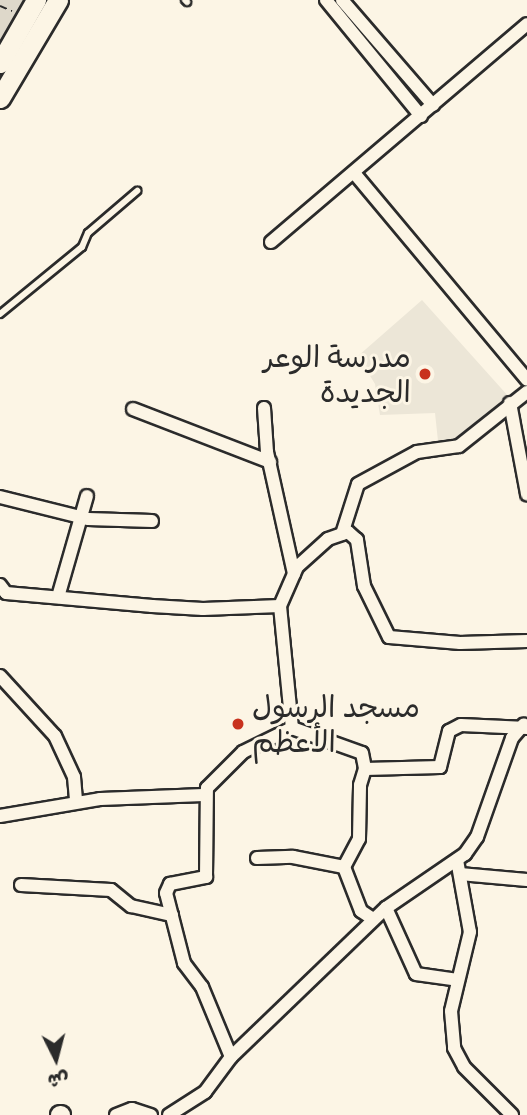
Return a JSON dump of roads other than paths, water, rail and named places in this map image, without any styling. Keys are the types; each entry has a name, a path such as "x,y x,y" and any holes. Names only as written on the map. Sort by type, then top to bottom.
{"main road":[{"path":"0,63 36,0"},
{"path":"0,98 58,0"}],"street":[{"path":"326,0 421,116"},
{"path":"342,0 433,105"},
{"path":"271,242 355,174 527,24"},
{"path":"355,174 527,380"},
{"path":"342,534 358,484 417,452 459,446 527,392"},
{"path":"510,403 527,494"},
{"path":"264,408 270,461 294,574"},
{"path":"133,409 270,461"},
{"path":"58,597 87,496"},
{"path":"0,497 82,517 152,521"},
{"path":"292,729 279,606 294,574 310,553 342,534 348,532 357,540 364,586 389,637 460,643 527,641"},
{"path":"2,590 204,609 279,606"},
{"path":"0,676 55,736 74,777 76,801"},
{"path":"366,769 440,767 449,731 461,725 524,726"},
{"path":"169,1115 198,1100 231,1057 373,919 457,860 477,837 512,738 524,726"},
{"path":"231,1057 202,987 184,963 166,893 170,884 206,877 204,795 243,751 292,729 362,752 366,769 360,785 359,839 344,867 361,911 373,919"},
{"path":"0,816 47,811 76,801 204,795"},
{"path":"257,858 293,857 344,867"},
{"path":"457,860 470,932 458,980 450,1033 457,1057 512,1115"},
{"path":"460,874 527,880"},
{"path":"21,885 111,890 131,906 172,915"},
{"path":"386,908 416,974 458,980"},
{"path":"116,1115 132,1109 151,1115"}],"lane":[{"path":"0,314 82,247 88,233 137,191"}],"place":[{"name":"مدرسة الوعر الجديدة","path":"425,374"},
{"name":"مسجد الرسول الأعظم","path":"238,724"}]}
